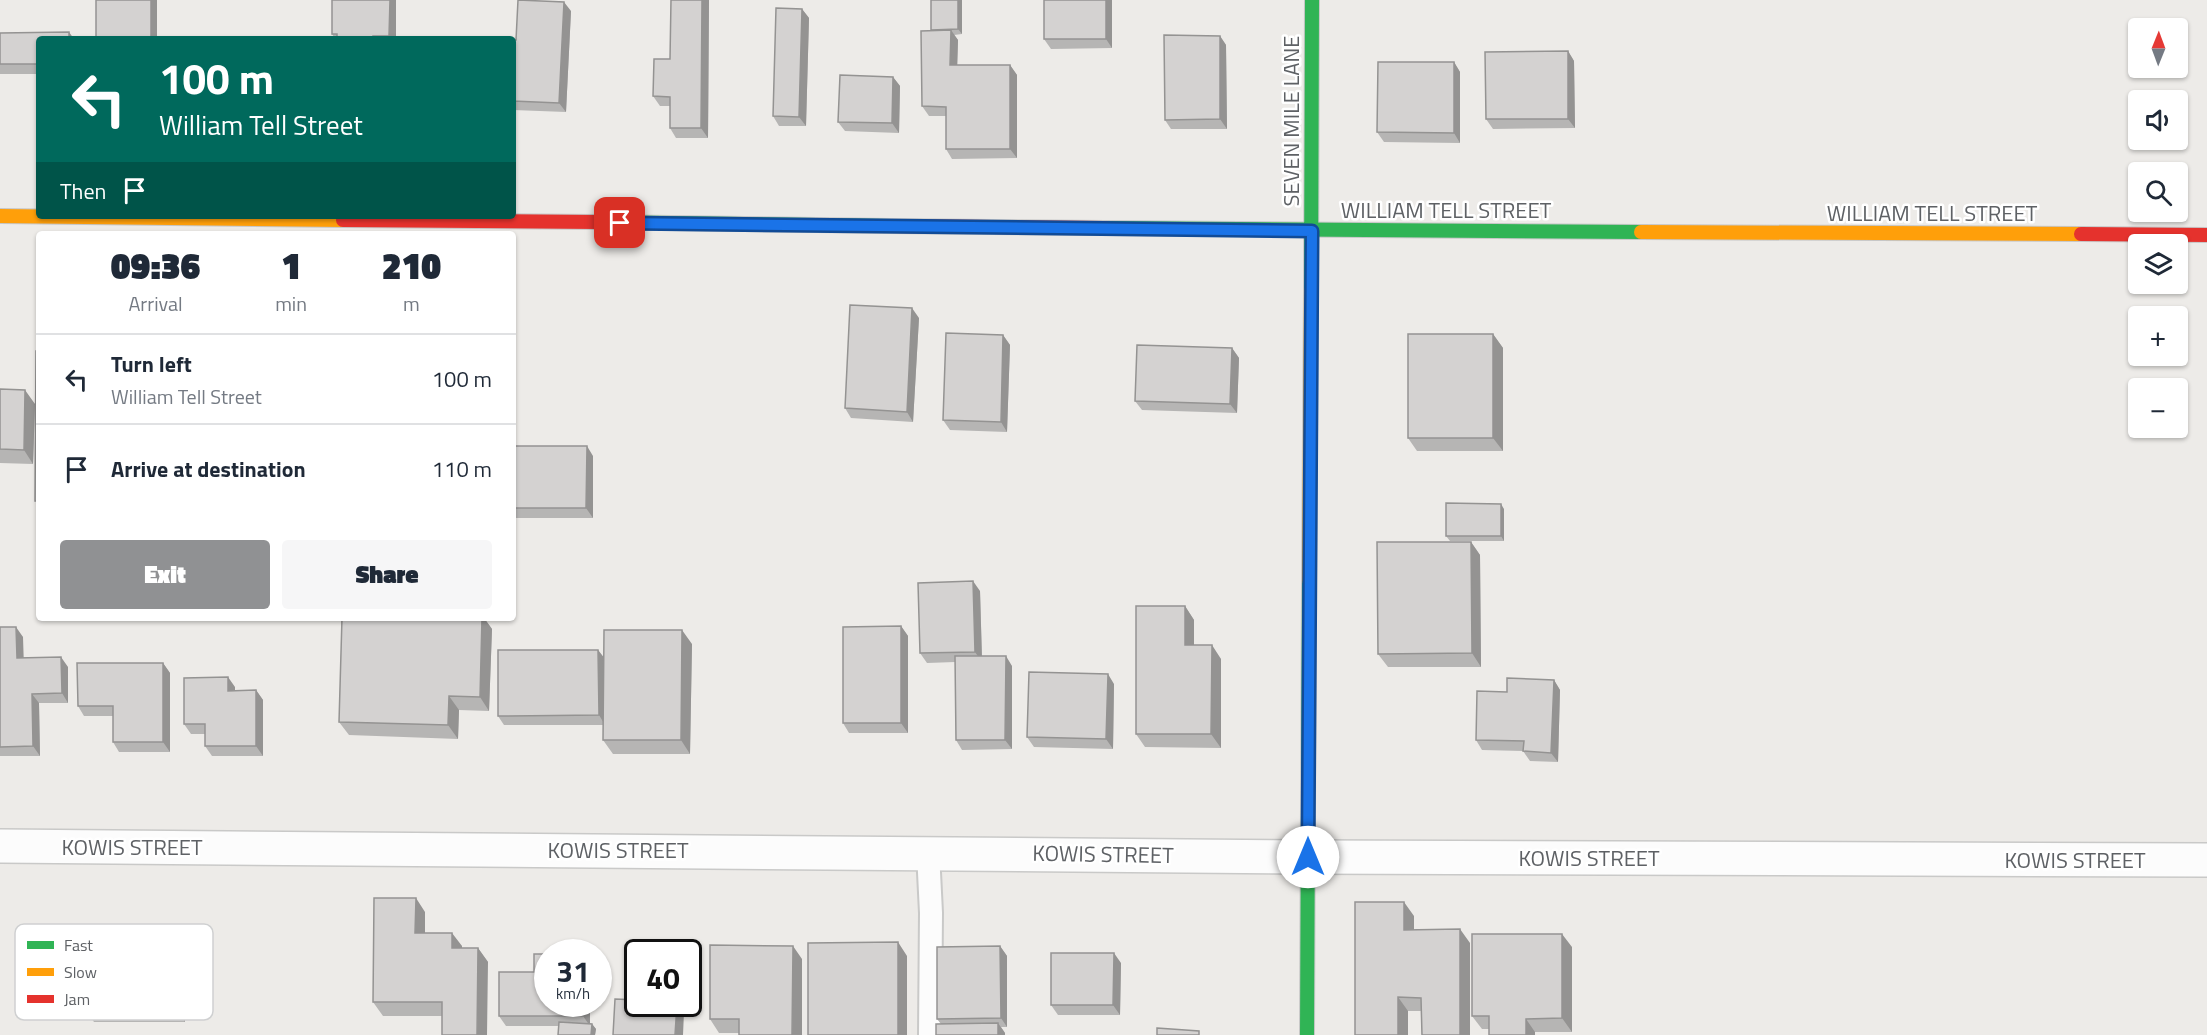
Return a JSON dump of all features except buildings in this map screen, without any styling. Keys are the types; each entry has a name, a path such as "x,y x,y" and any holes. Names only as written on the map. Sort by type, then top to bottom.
{"street":[{"name":"SEVEN MILE LANE","path":"1307,1035 1312,0"},
{"name":"WILLIAM TELL STREET","path":"0,216 36,216"},
{"name":"WILLIAM TELL STREET","path":"262,219 1312,231 2207,235"},
{"name":"KOWIS STREET","path":"0,846 928,852 1308,857 2207,860"}],"lane":[{"path":"928,852 931,913 930,1035"}],"traffic: fast":[{"path":"1311,291 1312,0"},
{"path":"598,222 890,226"},
{"path":"1105,228 1641,232"},
{"path":"1307,1035 1309,580"}],"traffic: slow":[{"path":"0,216 36,216"},
{"path":"257,219 343,220"},
{"path":"1641,232 2081,234"},
{"path":"1309,580 1311,291"}],"traffic: jam":[{"path":"343,220 598,222"},
{"path":"890,226 1105,228"},
{"path":"2081,234 2207,235"}],"route":[{"path":"620,223 1312,231 1308,857"}]}
